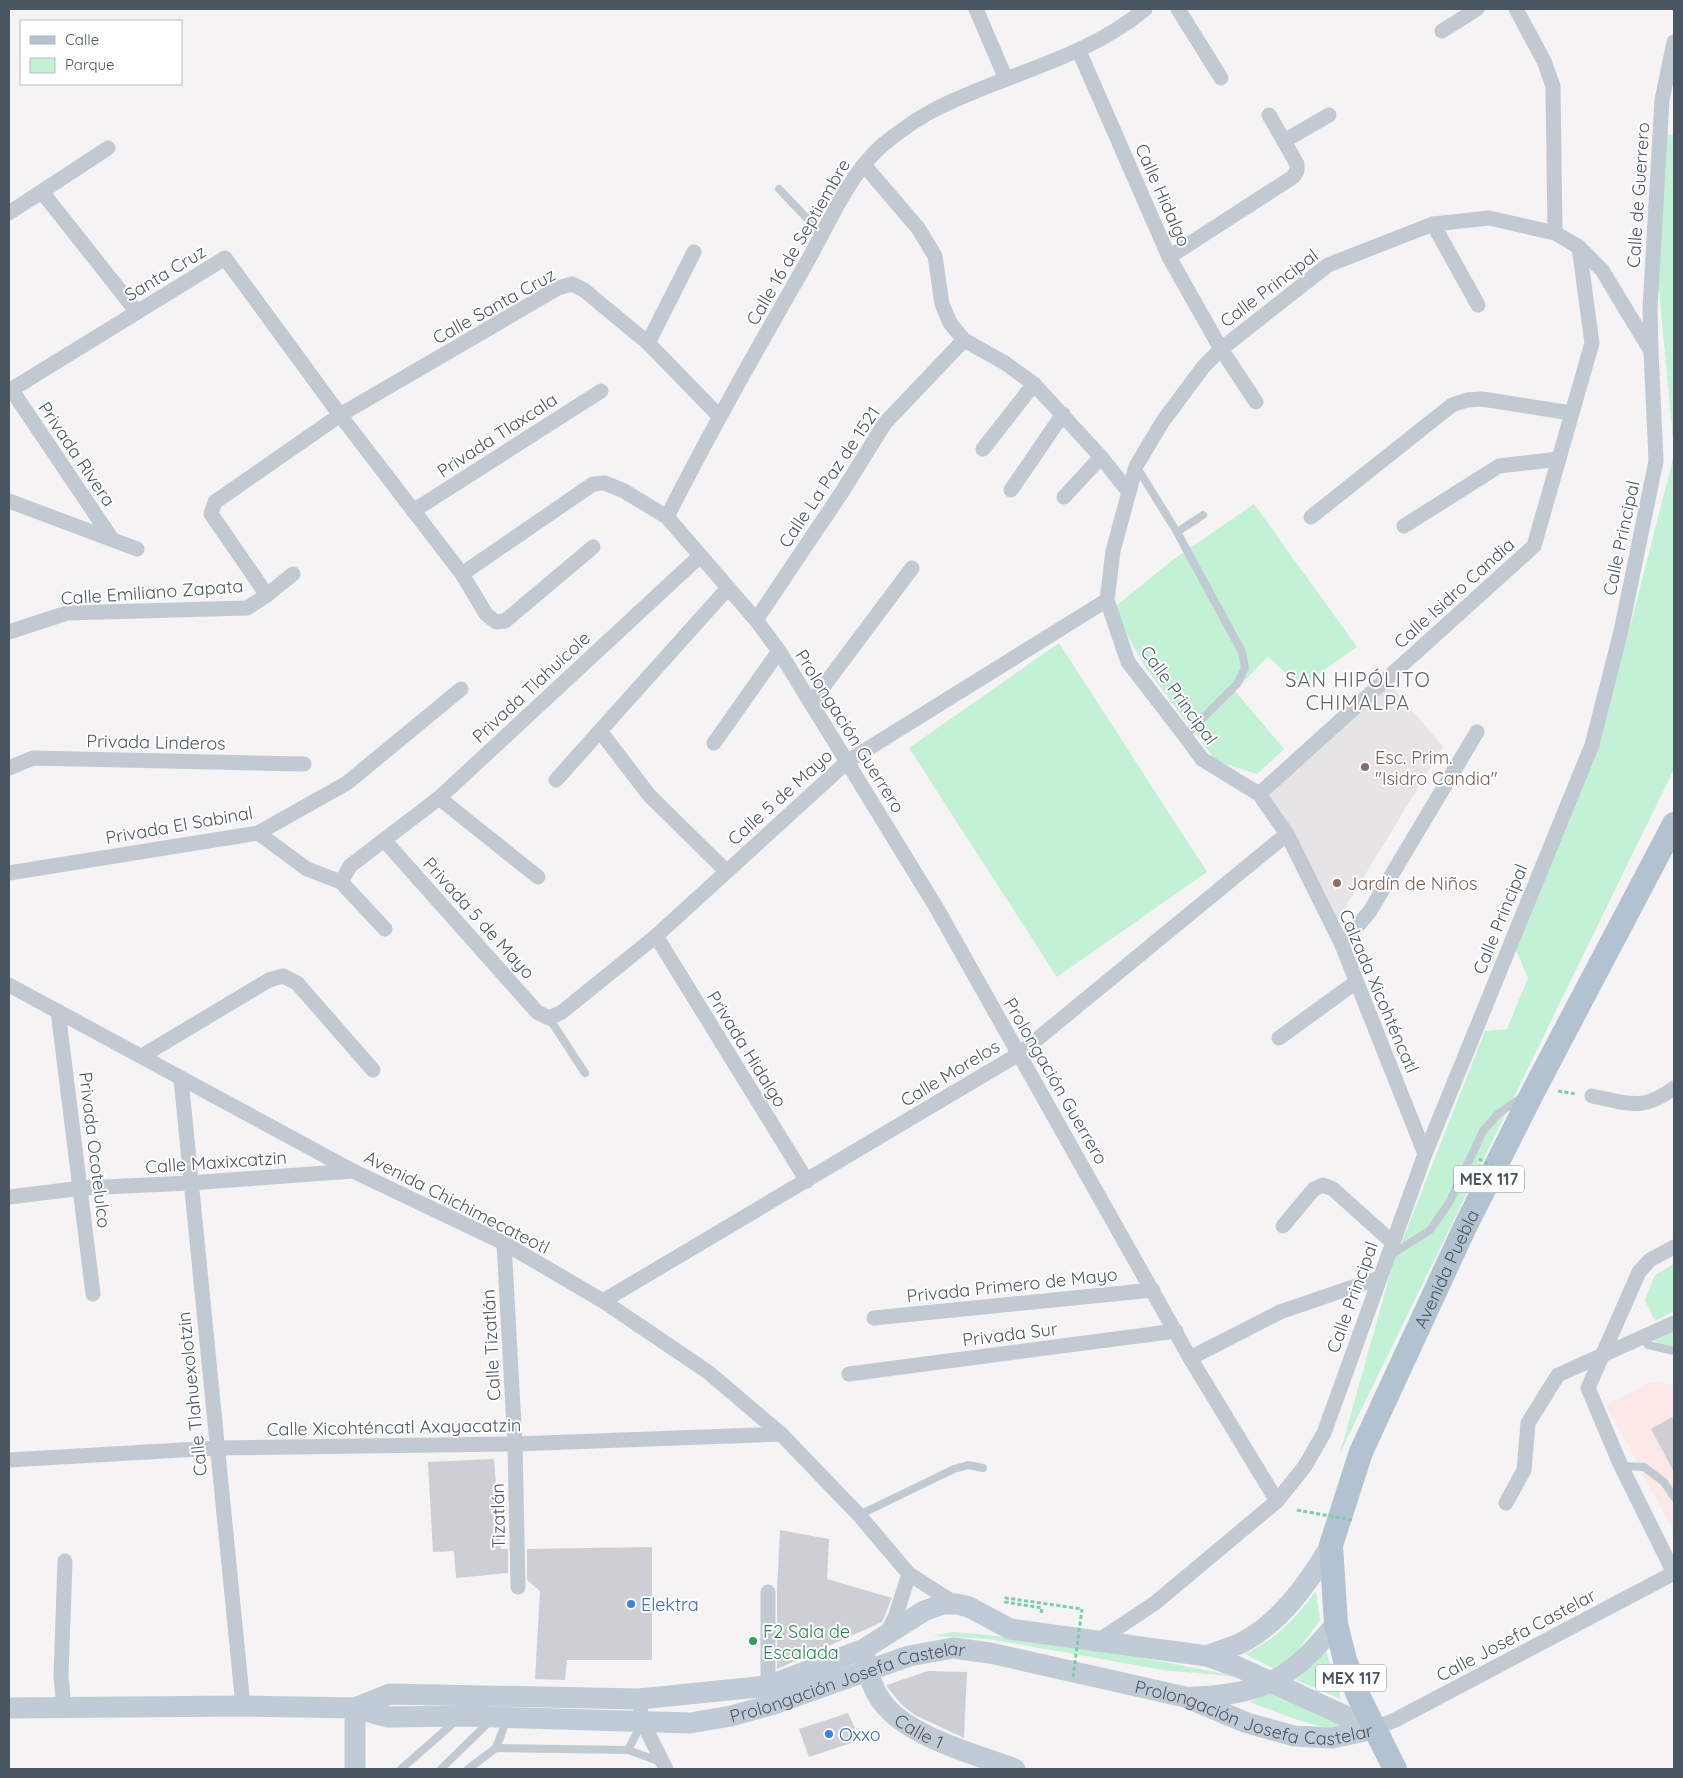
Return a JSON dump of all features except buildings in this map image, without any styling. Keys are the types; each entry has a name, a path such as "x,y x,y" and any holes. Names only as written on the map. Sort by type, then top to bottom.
{"main road":[{"name":"Avenida Puebla","path":"1336,1624 1331,1545 1361,1452 1466,1227 1535,1088 1674,824"},
{"path":"1207,1656 1243,1642 1270,1622 1294,1600 1331,1545"},
{"name":"Prolongación Josefa Castelar","path":"355,1708 390,1694 639,1699 768,1686 864,1649 886,1637 924,1611 943,1604 957,1604 1010,1629 1207,1656 1273,1682 1374,1729"},
{"path":"974,1650 979,1638 981,1614"},
{"path":"1185,1697 1229,1695 1250,1691 1273,1682 1318,1646 1336,1624"},
{"name":"MEX 117","path":"1336,1624 1355,1687 1395,1769"},
{"name":"Prolongación Josefa Castelar","path":"355,1708 388,1717 463,1716 690,1723 731,1716 770,1705 909,1656 954,1648 974,1650 1185,1697 1247,1722 1294,1736 1332,1738 1374,1729"},
{"name":"Calle 1","path":"864,1649 868,1672 881,1702 896,1717 914,1729 1015,1769"},
{"path":"9,1708 243,1706 355,1708 355,1769"}],"street":[{"path":"976,9 1006,79"},
{"name":"Calle 16 de Septiembre","path":"667,517 719,416 832,216 864,165 891,138 931,111 1079,51 1128,23 1145,9"},
{"path":"1178,9 1221,78"},
{"path":"1442,31 1477,9"},
{"path":"1516,9 1544,61 1553,86 1555,233"},
{"name":"Calle de Guerrero","path":"1651,351 1650,308 1662,100 1674,42"},
{"name":"Calle Hidalgo","path":"1079,51 1169,257 1221,349 1256,402"},
{"path":"1169,257 1293,177 1297,171 1297,164 1270,115"},
{"path":"1284,141 1329,115"},
{"path":"9,214 108,148"},
{"path":"864,165 918,228 936,256 942,304 950,323 964,340 1005,363 1034,384 1101,457 1128,491"},
{"path":"42,192 136,312"},
{"name":"Calle Principal","path":"1098,1641 1156,1603 1277,1501 1305,1466 1324,1432 1425,1154 1592,745 1621,631 1656,461 1651,351 1602,270 1579,247 1555,233 1489,218 1433,224 1328,265 1221,349 1204,366 1163,421 1136,466 1113,552 1107,600 1128,662 1202,759 1259,794"},
{"path":"1433,224 1478,305"},
{"name":"Calle Isidro Candia","path":"1259,794 1534,546 1592,343 1579,247"},
{"path":"648,343 694,252"},
{"name":"Santa Cruz","path":"10,390 225,258 340,416"},
{"name":"Calle Santa Cruz","path":"340,416 558,288 572,284 584,290 648,343 719,416"},
{"name":"Calle La Paz de 1521","path":"756,620 842,492 884,422 964,340"},
{"path":"983,449 1034,384"},
{"name":"Privada Rivera","path":"10,390 112,539"},
{"name":"Privada Tlaxcala","path":"413,511 601,391"},
{"path":"1311,517 1452,405 1468,400 1482,400 1571,413"},
{"path":"1012,490 1062,414"},
{"path":"267,596 211,514 212,508 215,502 340,416 462,574 486,614 496,622 505,621 593,547"},
{"path":"1064,498 1101,457"},
{"path":"1404,526 1499,466 1559,459"},
{"name":"Prolongación Guerrero","path":"462,574 593,484 605,483 624,491 667,517 756,620 779,651 848,762 936,907 1190,1358 1277,1501"},
{"path":"9,501 137,549"},
{"name":"Privada Tlahuicole","path":"341,882 350,866 439,798 700,556"},
{"path":"811,704 912,568"},
{"name":"Calle Emiliano Zapata","path":"9,632 67,613 247,608 267,596 293,574"},
{"path":"556,780 728,588"},
{"name":"Calle 5 de Mayo","path":"549,1018 562,1012 656,936 848,762 1107,600"},
{"path":"714,743 779,651"},
{"name":"Privada El Sabinal","path":"9,873 258,833 347,783 461,689"},
{"path":"600,731 649,795 726,871"},
{"path":"1342,944 1370,911 1477,732"},
{"name":"Privada Linderos","path":"9,768 33,758 304,764"},
{"name":"Calzada Xicohténcatl","path":"1259,794 1287,834 1342,944 1425,1154"},
{"path":"439,798 538,877"},
{"path":"258,833 307,869 341,882 385,929"},
{"name":"Calle Morelos","path":"603,1302 1019,1054 1287,834"},
{"name":"Privada 5 de Mayo","path":"384,840 537,1012 549,1018"},
{"name":"Privada Hidalgo","path":"656,936 807,1181"},
{"path":"142,1056 269,980 283,976 297,983 373,1070"},
{"path":"1279,1038 1356,982"},
{"name":"Avenida Chichimecateotl","path":"9,985 353,1171 504,1243 603,1302 708,1372 781,1434 859,1515 909,1574 957,1604"},
{"name":"Privada Ocotelulco","path":"58,1011 82,1188 93,1294"},
{"name":"Calle Tlahuexolotzin","path":"180,1079 243,1706"},
{"path":"1592,1096 1640,1106 1659,1099 1674,1088"},
{"name":"Calle Maxixcatzin","path":"14,1196 82,1188 190,1183 353,1171"},
{"path":"1283,1226 1314,1189 1323,1185 1333,1190 1392,1242"},
{"name":"Calle Tizatlán","path":"504,1243 515,1444"},
{"path":"1674,1248 1650,1260 1639,1272 1588,1388 1620,1466 1674,1573"},
{"path":"1190,1358 1280,1312 1379,1278"},
{"name":"Privada Primero de Mayo","path":"874,1318 1153,1290"},
{"path":"1506,1503 1524,1470 1528,1423 1558,1375 1602,1357 1674,1323"},
{"name":"Privada Sur","path":"849,1374 1176,1331"},
{"name":"Calle Xicohténcatl Axayacatzin","path":"9,1460 216,1448 515,1444 781,1434"},
{"name":"Tizatlán","path":"515,1444 518,1587"},
{"path":"64,1561 62,1676 64,1708"},
{"name":"Calle Josefa Castelar","path":"1374,1729 1406,1715 1674,1573"},
{"path":"886,1637 899,1608 909,1574"},
{"path":"768,1592 768,1686"},
{"path":"639,1699 642,1721 664,1766"}],"lane":[{"path":"780,189 823,234"},
{"path":"1136,466 1177,532 1242,652 1245,668 1237,684 1185,736"},
{"path":"1177,532 1203,515"},
{"path":"549,1018 584,1073"},
{"path":"1387,1257 1430,1230 1449,1203 1483,1131 1498,1114 1535,1088"},
{"path":"1642,1338 1648,1344 1666,1351 1674,1351"},
{"path":"859,1515 954,1469 968,1465 983,1468"},
{"path":"1620,1466 1644,1467 1664,1482 1674,1496"},
{"path":"401,1769 463,1716"},
{"path":"496,1748 501,1717"},
{"path":"441,1769 501,1717"},
{"path":"628,1750 642,1721"},
{"path":"468,1769 496,1748 628,1750 664,1766"}],"path":[{"path":"1535,1088 1592,1096"},
{"path":"1479,1159 1514,1176"},
{"path":"1297,1510 1352,1520"},
{"path":"1042,1608 1005,1602 1006,1598 1082,1610 1074,1677"}],"shaded area":[{"name":"Esc. Prim. \"Isidro Candia\"","path":"1390,684 1443,747 1335,924 1268,793"},
{"path":"1650,1383 1674,1384 1674,1533 1607,1405"}],"green space":[{"path":"1658,134 1674,135 1674,450 1656,258"},
{"path":"1674,455 1674,769 1340,1453 1392,1267 1485,1031 1507,1029 1528,978 1516,950 1600,744"},
{"path":"1254,504 1357,647 1300,687 1268,656 1235,691 1284,749 1257,774 1216,761 1146,668 1112,609 1174,559"},
{"path":"1059,643 1207,872 1057,977 909,748"},
{"path":"1674,1264 1674,1311 1655,1321 1645,1300 1655,1275"},
{"path":"1674,1326 1674,1347 1665,1348 1650,1338"},
{"path":"1316,1591 1320,1620 1294,1656 1274,1669 1245,1654 1276,1635 1301,1610"},
{"path":"953,1632 1061,1644 1241,1677 1163,1670 989,1639 933,1636"},
{"path":"1325,1648 1341,1699 1296,1680 1312,1665"},
{"path":"1271,1692 1306,1706 1346,1728 1335,1728 1310,1723 1249,1702"}],"place":[{"name":"Esc. Prim. \"Isidro Candia\"","path":"1365,767"},
{"name":"Jardín de Niños","path":"1337,883"},
{"name":"Elektra","path":"631,1604"},
{"name":"F2 Sala de Escalada","path":"753,1641"},
{"name":"Oxxo","path":"829,1734"}],"district":[{"name":"SAN HIPÓLITO CHIMALPA","path":"1358,690"}]}
